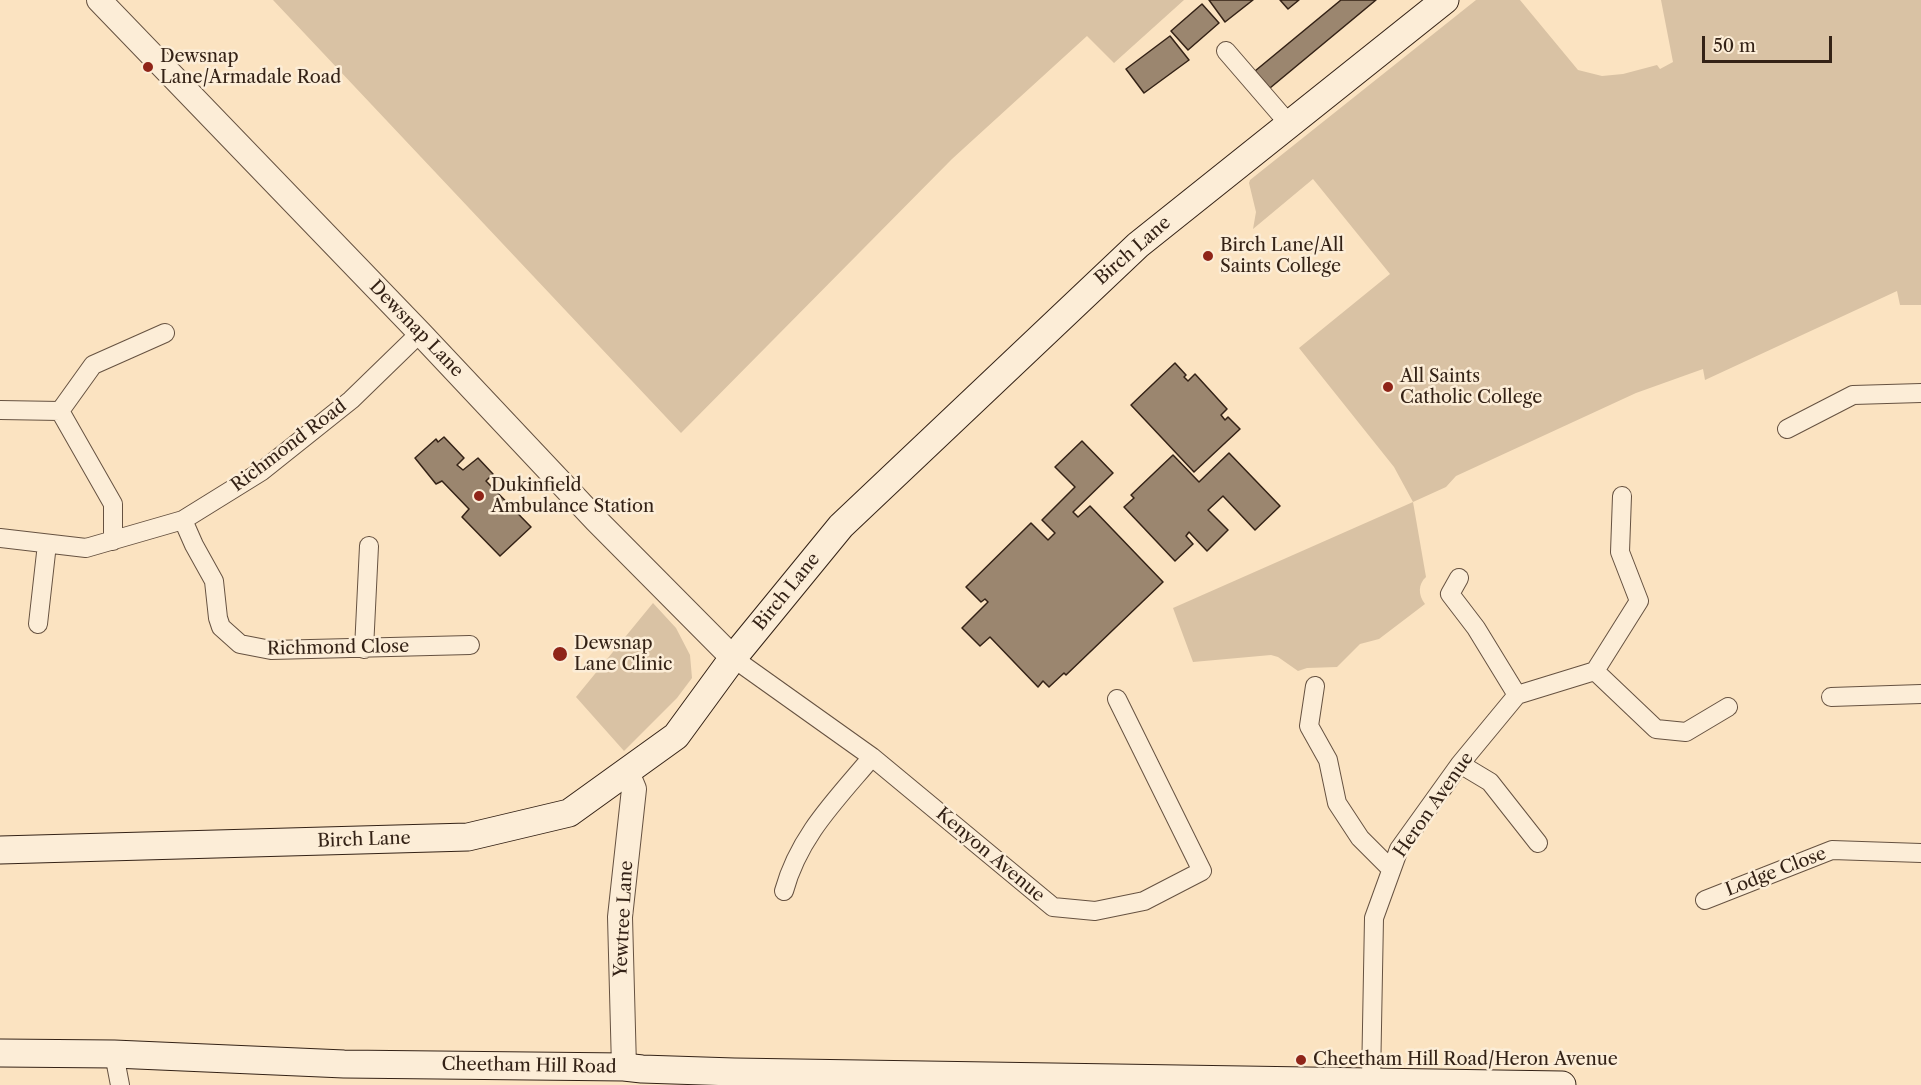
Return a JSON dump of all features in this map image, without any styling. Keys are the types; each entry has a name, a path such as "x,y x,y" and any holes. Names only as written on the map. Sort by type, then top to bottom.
{"main road":[{"name":"Birch Lane","path":"0,850 468,837 569,813 676,736 733,658 841,526 1137,245 1445,0"},
{"name":"Cheetham Hill Road","path":"0,1053 114,1054 344,1064 624,1067 667,1077 1371,1081 1562,1085"}],"street":[{"name":"Dewsnap Lane","path":"99,0 420,333 596,520 733,658"},
{"path":"1226,51 1289,124"},
{"path":"60,411 93,365 165,333"},
{"name":"Richmond Road","path":"0,538 86,548 183,520 262,471 289,450 351,400 420,333"},
{"path":"1787,429 1853,395 1921,393"},
{"path":"0,410 60,411"},
{"path":"60,411 113,504 113,541"},
{"path":"1460,578 1450,594 1476,628 1517,695 1595,671 1639,601 1620,552 1623,496"},
{"name":"Richmond Close","path":"183,520 194,546 214,581 221,627 240,644 272,650 470,645"},
{"path":"39,624 47,544"},
{"path":"364,649 369,546"},
{"name":"Kenyon Avenue","path":"733,658 872,757 1053,907 1095,911 1144,901 1202,871 1117,699"},
{"path":"1595,671 1656,729 1686,732 1728,707"},
{"path":"1315,686 1309,726 1329,760 1337,802 1360,838 1391,869"},
{"path":"1831,697 1921,694"},
{"name":"Heron Avenue","path":"1371,1081 1374,918 1391,869 1399,849 1460,764 1517,695"},
{"path":"784,891 790,870 819,819 872,757"},
{"path":"1460,764 1490,782 1538,843"},
{"name":"Yewtree Lane","path":"624,1067 620,917 634,789 627,772"},
{"name":"Lodge Close","path":"1705,900 1832,850 1921,853"},
{"path":"114,1054 120,1085"}],"shaded area":[{"path":"273,0 1184,0 1114,63 1087,36 952,159 681,433"},
{"path":"1476,0 1520,0 1578,70 1602,76 1623,74 1657,65 1660,69 1673,62 1661,0 1921,0 1921,305 1900,305 1897,291 1705,380 1703,369 1636,393 1456,476 1446,487 1413,502 1394,467 1299,348 1390,274 1313,179 1253,229 1256,212 1250,180"},
{"path":"1413,502 1426,577 1421,583 1420,590 1425,604 1379,639 1360,644 1337,667 1307,668 1298,671 1278,657 1271,655 1193,662 1173,608"},
{"path":"653,603 676,628 690,655 692,678 677,698 624,751 576,697"}],"building":[{"path":"1209,0 1253,0 1225,22"},
{"path":"1280,0 1299,0 1288,9"},
{"path":"1341,0 1376,0 1270,88 1255,71"},
{"path":"1202,4 1219,23 1188,50 1171,31"},
{"path":"1170,36 1189,60 1144,93 1126,69"},
{"path":"1175,363 1186,375 1184,377 1188,381 1195,374 1227,409 1221,415 1225,420 1228,417 1240,429 1194,472 1131,405"},
{"name":"Dukinfield Ambulance Station","path":"444,437 464,458 457,465 463,470 478,458 493,474 486,481 531,527 500,556 462,517 469,509 442,481 436,484 415,458 436,439 438,442"},
{"path":"1082,441 1113,473 1073,512 1078,517 1090,506 1163,582 1066,675 1064,673 1049,687 1043,681 1038,687 990,637 980,646 962,628 988,602 985,599 981,602 966,587 1031,523 1048,540 1055,533 1042,520 1075,487 1055,467"},
{"path":"1229,453 1280,506 1255,530 1223,496 1208,510 1228,530 1207,551 1189,532 1186,536 1193,544 1175,561 1124,507 1134,498 1131,495 1173,455 1199,482"}],"place":[{"name":"Dewsnap Lane/Armadale Road","path":"148,67"},
{"name":"Birch Lane/All Saints College","path":"1208,256"},
{"name":"All Saints Catholic College","path":"1388,387"},
{"name":"Dukinfield Ambulance Station","path":"479,496"},
{"name":"Dewsnap Lane Clinic","path":"560,654"},
{"name":"Cheetham Hill Road/Heron Avenue","path":"1301,1060"}]}
